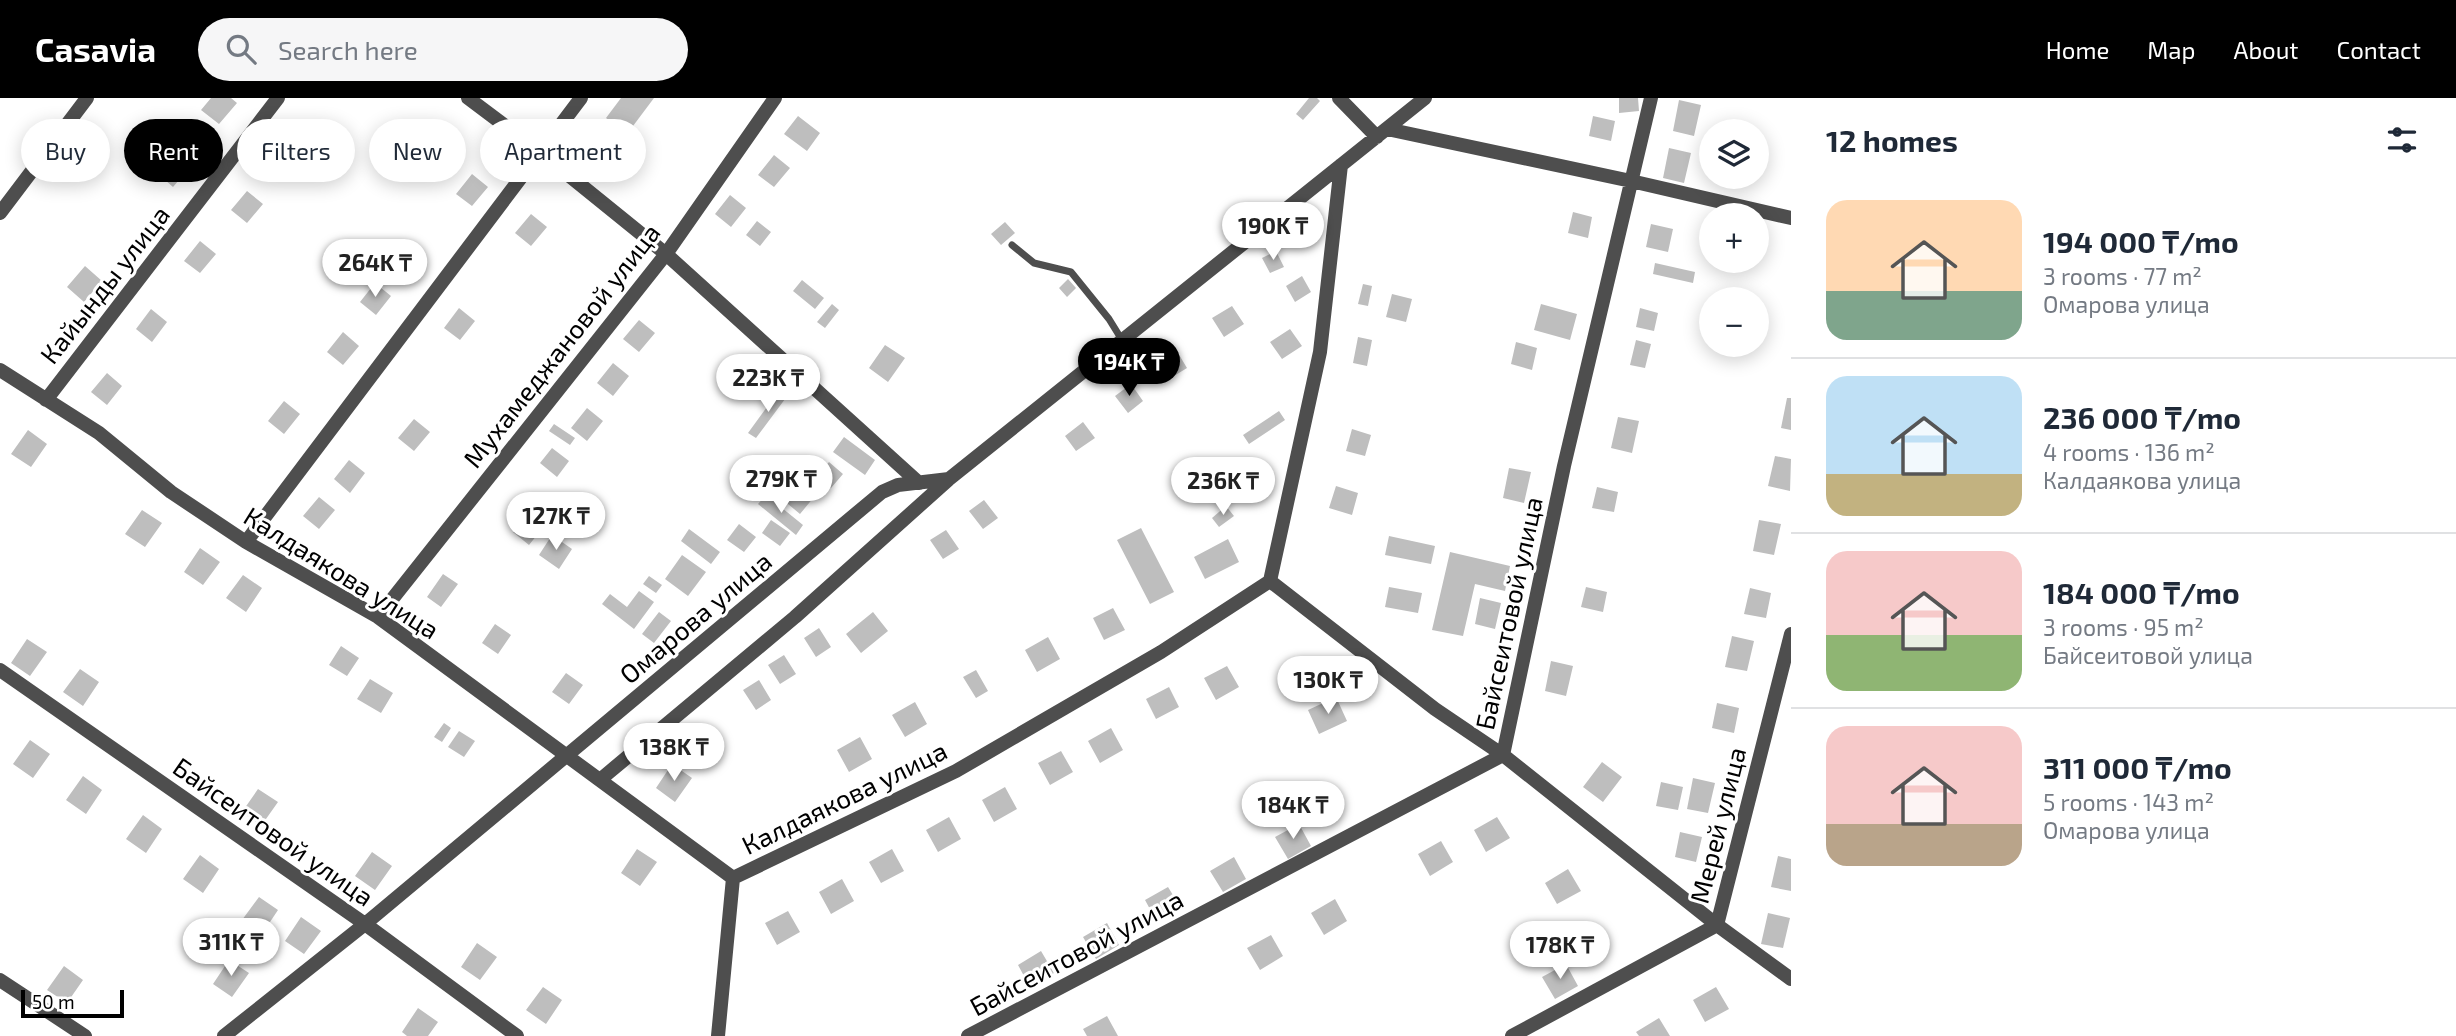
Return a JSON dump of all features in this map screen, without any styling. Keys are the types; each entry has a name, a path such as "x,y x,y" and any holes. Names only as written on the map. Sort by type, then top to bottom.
{"street":[{"path":"0,214 87,98"},
{"name":"Кайынды улица","path":"46,400 278,98"},
{"path":"468,98 496,119"},
{"path":"565,119 581,98"},
{"name":"Мухамеджановой улица","path":"378,617 666,254 775,98"},
{"path":"1339,98 1382,133 1631,181 1791,218"},
{"path":"601,779 795,617 949,479 1424,98"},
{"name":"Байсеитовой улица","path":"968,1036 1503,755 1564,466 1651,98"},
{"path":"1341,165 1321,352 1270,581 1436,709 1503,755 1717,925 1791,979"},
{"path":"246,542 517,182"},
{"path":"577,182 666,254 919,483"},
{"name":"Калдаякова улица","path":"0,370 99,433 171,492 246,542 378,617 733,877 956,771 1161,652 1270,581"},
{"name":"Омарова улица","path":"224,1036 365,924 882,492 898,485 949,479"},
{"name":"Мерей улица","path":"1512,1036 1717,925 1791,634"},
{"name":"Байсеитовой улица","path":"0,670 365,924 517,1036"},
{"path":"718,1036 733,877"},
{"path":"0,981 85,1036"}],"lane":[{"path":"1012,245 1034,263 1071,272 1109,319 1122,340"}],"building":[{"path":"211,98 231,98 237,103 223,119 213,119 201,110"},
{"path":"621,98 654,98 638,119 606,118"},
{"path":"1309,98 1317,98 1320,101 1303,120 1296,114"},
{"path":"1619,98 1638,98 1639,111 1619,113"},
{"path":"1679,100 1701,105 1694,136 1673,131"},
{"path":"798,116 820,133 807,151 784,134"},
{"path":"1593,116 1615,121 1611,141 1589,136"},
{"path":"1669,148 1691,153 1684,183 1663,178"},
{"path":"774,155 790,168 774,187 758,175"},
{"path":"472,174 488,187 472,206 456,194"},
{"path":"247,191 263,204 247,223 231,210"},
{"path":"730,195 746,208 731,227 715,214"},
{"path":"1573,212 1592,217 1588,238 1568,233"},
{"path":"531,214 547,227 531,246 515,233"},
{"path":"757,221 771,232 760,246 746,235"},
{"path":"1005,222 1015,233 1001,245 991,234"},
{"path":"1651,224 1673,229 1668,252 1646,247"},
{"path":"200,241 216,254 200,273 184,261"},
{"path":"1276,251 1284,267 1270,273 1262,258"},
{"path":"1655,263 1695,272 1693,283 1653,274"},
{"path":"85,266 102,281 84,302 67,287"},
{"path":"1302,276 1311,292 1295,302 1286,286"},
{"path":"1068,279 1076,288 1067,297 1059,288"},
{"path":"802,280 824,298 815,309 793,291"},
{"path":"375,283 391,296 376,315 360,302"},
{"path":"1363,284 1372,286 1368,306 1358,304"},
{"path":"1392,294 1412,299 1406,322 1386,317"},
{"path":"832,304 839,310 825,328 817,322"},
{"path":"1541,304 1577,314 1570,340 1534,330"},
{"path":"1232,306 1244,324 1224,337 1212,318"},
{"path":"459,308 475,321 460,340 444,328"},
{"path":"1640,308 1658,313 1654,331 1636,327"},
{"path":"151,309 167,322 152,342 136,329"},
{"path":"639,320 655,333 639,352 623,339"},
{"path":"1290,329 1302,346 1282,359 1270,342"},
{"path":"343,332 359,346 343,365 327,352"},
{"path":"1358,337 1372,340 1367,366 1353,363"},
{"path":"1636,340 1651,344 1645,368 1630,365"},
{"path":"1516,342 1537,348 1532,370 1511,364"},
{"path":"885,345 905,358 888,382 869,368"},
{"path":"1175,348 1187,368 1169,379 1157,360"},
{"path":"613,363 629,376 613,396 597,383"},
{"path":"107,373 122,386 107,405 91,392"},
{"path":"1131,384 1143,401 1128,413 1115,396"},
{"path":"780,389 788,395 756,438 748,433"},
{"path":"1787,398 1791,398 1791,430 1781,428"},
{"path":"284,401 300,414 284,434 268,421"},
{"path":"587,408 603,421 587,441 571,428"},
{"path":"1279,411 1285,420 1249,444 1243,435"},
{"path":"1618,417 1639,421 1632,453 1611,448"},
{"path":"414,419 430,432 414,451 398,438"},
{"path":"1083,422 1095,438 1076,451 1065,436"},
{"path":"554,424 575,438 570,445 549,431"},
{"path":"1352,429 1371,435 1365,456 1346,451"},
{"path":"28,430 47,444 31,467 11,454"},
{"path":"844,437 875,460 865,475 833,452"},
{"path":"552,448 569,461 557,477 540,463"},
{"path":"1775,456 1791,459 1790,491 1768,486"},
{"path":"1227,459 1238,480 1219,490 1208,470"},
{"path":"349,460 365,473 350,493 334,479"},
{"path":"829,462 843,474 831,488 817,476"},
{"path":"1509,468 1531,472 1524,503 1503,498"},
{"path":"796,482 814,497 800,514 782,499"},
{"path":"1336,486 1358,493 1352,515 1329,508"},
{"path":"1597,487 1618,492 1614,512 1592,508"},
{"path":"766,495 803,525 796,535 758,504"},
{"path":"319,497 335,510 319,529 303,516"},
{"path":"984,500 998,518 983,529 969,511"},
{"path":"1226,506 1234,516 1219,527 1212,518"},
{"path":"142,510 162,523 145,547 125,534"},
{"path":"529,512 545,525 529,545 513,532"},
{"path":"771,520 790,533 780,546 762,533"},
{"path":"1759,520 1781,524 1774,555 1753,551"},
{"path":"739,524 756,537 744,552 727,540"},
{"path":"1141,528 1174,592 1150,604 1117,540"},
{"path":"689,529 720,552 711,564 681,541"},
{"path":"946,530 959,549 943,559 930,540"},
{"path":"552,535 572,549 559,569 539,555"},
{"path":"1389,536 1435,546 1431,564 1385,555"},
{"path":"1228,539 1239,562 1205,579 1194,557"},
{"path":"200,548 220,562 203,585 184,572"},
{"path":"1450,552 1510,566 1505,591 1475,584 1463,636 1432,630"},
{"path":"682,555 706,572 688,596 665,579"},
{"path":"443,574 458,584 441,607 427,597"},
{"path":"243,575 262,588 246,612 226,598"},
{"path":"649,576 662,585 656,593 643,584"},
{"path":"1389,587 1422,593 1418,613 1385,607"},
{"path":"1586,587 1607,592 1603,612 1581,607"},
{"path":"1750,588 1771,593 1766,618 1744,614"},
{"path":"639,591 654,602 634,629 602,604 610,594 627,607"},
{"path":"1480,598 1501,603 1495,629 1475,624"},
{"path":"1113,608 1125,630 1104,640 1093,618"},
{"path":"659,612 671,621 654,643 642,634"},
{"path":"873,612 888,631 861,653 846,634"},
{"path":"495,624 511,635 498,654 482,643"},
{"path":"819,628 831,647 816,657 804,638"},
{"path":"1732,636 1754,641 1747,671 1725,667"},
{"path":"1048,637 1060,659 1037,672 1025,650"},
{"path":"27,639 47,652 30,676 11,663"},
{"path":"341,646 359,658 347,676 329,665"},
{"path":"784,655 796,674 780,684 768,665"},
{"path":"1551,661 1573,666 1566,696 1545,691"},
{"path":"1227,666 1239,687 1216,700 1204,678"},
{"path":"80,669 99,682 83,706 63,692"},
{"path":"976,670 988,691 976,698 963,677"},
{"path":"566,673 583,685 569,704 552,692"},
{"path":"370,679 393,693 381,713 357,699"},
{"path":"759,680 771,700 756,710 743,690"},
{"path":"1169,687 1179,707 1156,719 1146,699"},
{"path":"1336,697 1347,721 1319,734 1308,710"},
{"path":"915,702 927,724 905,737 892,715"},
{"path":"1717,703 1739,708 1734,733 1712,728"},
{"path":"444,723 451,728 442,742 434,737"},
{"path":"1111,728 1123,750 1100,763 1088,741"},
{"path":"459,731 475,741 464,757 448,747"},
{"path":"860,737 872,759 849,772 837,750"},
{"path":"30,740 50,754 33,778 13,764"},
{"path":"1061,751 1073,772 1050,785 1038,763"},
{"path":"1602,762 1622,777 1603,802 1583,787"},
{"path":"672,764 692,778 675,802 656,788"},
{"path":"83,776 102,790 86,814 66,800"},
{"path":"1693,778 1715,783 1708,813 1687,809"},
{"path":"1661,782 1683,787 1678,810 1656,806"},
{"path":"1005,787 1017,809 994,822 982,800"},
{"path":"258,789 278,802 261,826 242,812"},
{"path":"143,815 162,829 146,853 126,839"},
{"path":"949,817 961,839 938,852 926,830"},
{"path":"1497,817 1510,838 1486,852 1474,830"},
{"path":"1299,824 1311,846 1288,859 1275,837"},
{"path":"1680,832 1702,837 1696,862 1675,857"},
{"path":"1441,841 1453,862 1430,876 1418,854"},
{"path":"637,849 657,862 640,886 621,873"},
{"path":"892,849 904,871 881,883 869,862"},
{"path":"372,852 392,866 375,890 355,876"},
{"path":"200,855 219,869 203,893 183,879"},
{"path":"1778,856 1791,859 1791,891 1771,887"},
{"path":"1234,857 1246,879 1223,892 1210,871"},
{"path":"1568,869 1581,891 1557,904 1545,883"},
{"path":"842,879 854,901 831,914 819,892"},
{"path":"1168,887 1181,908 1157,922 1145,900"},
{"path":"259,897 278,910 262,934 242,920"},
{"path":"1335,899 1347,921 1324,935 1311,913"},
{"path":"788,911 800,932 777,945 765,923"},
{"path":"1768,913 1790,918 1783,948 1761,944"},
{"path":"301,917 321,931 304,954 285,941"},
{"path":"1107,923 1119,945 1096,959 1083,937"},
{"path":"1271,935 1283,956 1260,970 1247,948"},
{"path":"477,943 497,957 480,980 461,967"},
{"path":"1041,951 1054,973 1030,987 1018,965"},
{"path":"229,960 249,973 232,997 213,984"},
{"path":"1566,964 1578,986 1555,999 1542,977"},
{"path":"64,966 83,980 67,1003 47,990"},
{"path":"543,987 562,1000 546,1024 526,1010"},
{"path":"1716,987 1729,1009 1705,1022 1693,1000"},
{"path":"418,1008 438,1022 428,1036 407,1036 402,1032"},
{"path":"1107,1016 1118,1036 1087,1036 1083,1029"},
{"path":"1659,1018 1670,1036 1639,1036 1636,1032"}]}
